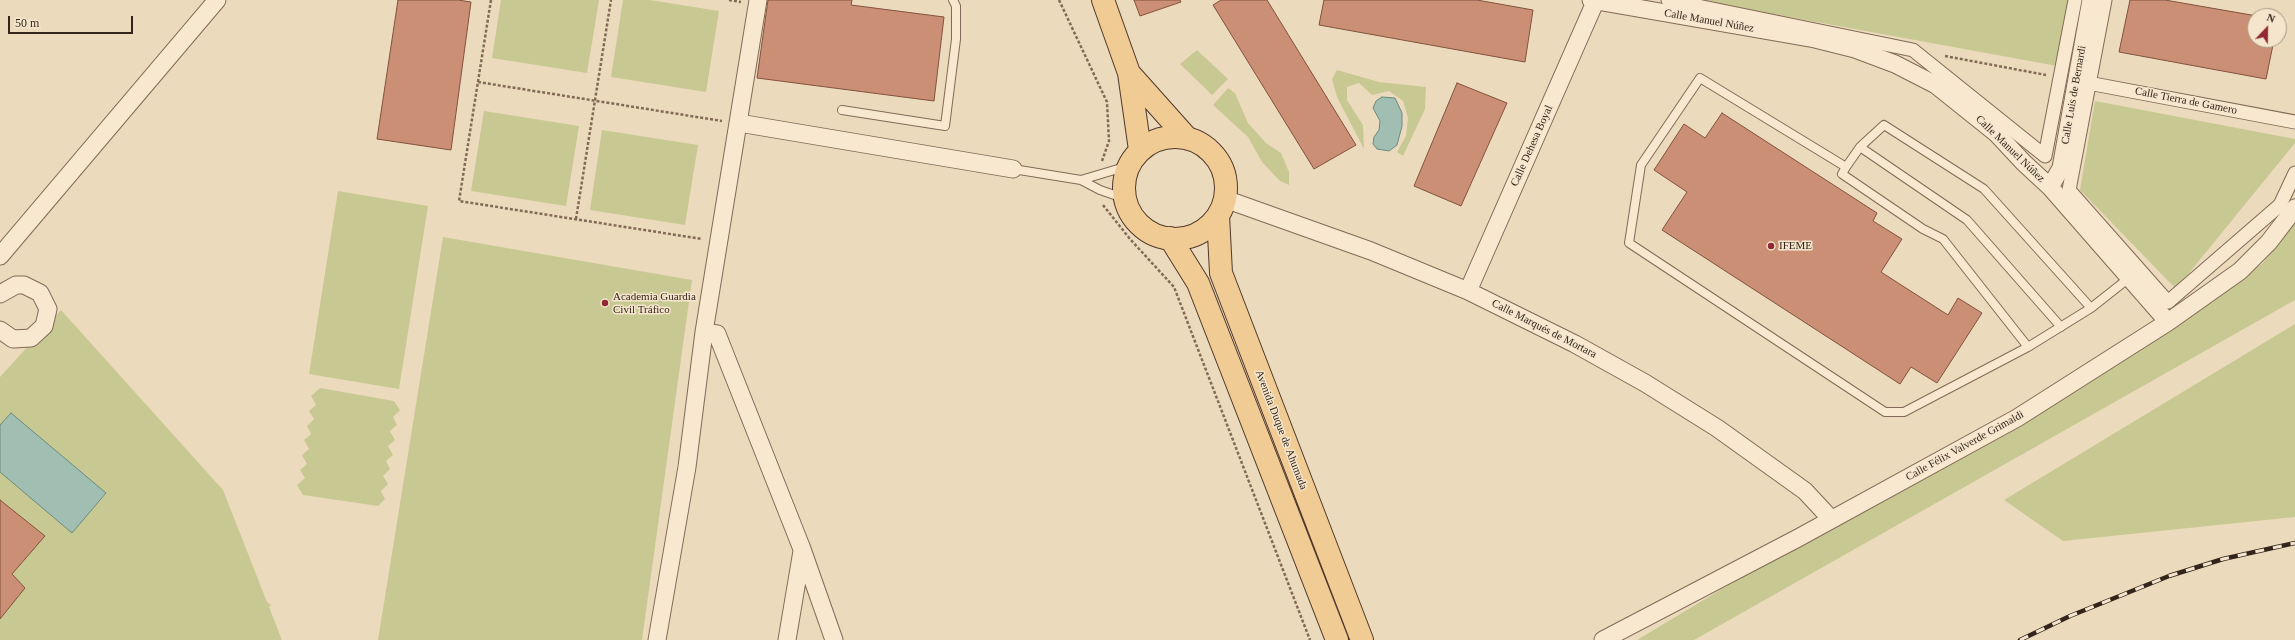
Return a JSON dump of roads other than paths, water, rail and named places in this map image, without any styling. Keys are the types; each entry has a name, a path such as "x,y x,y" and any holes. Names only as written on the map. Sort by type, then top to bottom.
{"main road":[{"path":"1103,0 1129,74 1134,158 1123,185 1127,207 1137,223 1151,233 1170,238 1187,237 1203,230 1221,207 1225,179 1217,159 1204,146 1187,138 1170,137 1154,140 1134,158"},
{"path":"1129,74 1187,138"},
{"name":"Avenida Duque de Ahumada","path":"1221,207 1221,273 1362,640"},
{"path":"1170,238 1198,283 1337,640"}],"street":[{"path":"0,256 217,0"},
{"path":"657,640 687,467 704,332 720,242 758,0"},
{"name":"Calle Manuel Núñez","path":"1595,0 1815,39 1855,50 1895,64 1936,85 1996,133 2024,163 2050,187 2168,322"},
{"name":"Calle Dehesa Boyal","path":"1468,291 1595,0"},
{"path":"1668,0 1913,50 2045,156 2075,0"},
{"name":"Calle Luis de Bernardi","path":"2050,187 2060,168 2083,82 2091,0"},
{"path":"2105,0 2083,82 2069,190 2168,302 2280,205 2295,173"},
{"name":"Calle Tierra de Gamero","path":"2060,78 2295,122"},
{"path":"739,123 1013,168"},
{"name":"Calle Marqués de Mortara","path":"1221,207 1371,251 1468,291 1575,344 1645,383 1717,428 1806,491 1831,519"},
{"name":"Calle Félix Valverde Grimaldi","path":"1603,640 2017,418 2168,322 2240,271 2269,242 2295,208"},
{"path":"0,294 16,285 24,285 40,293 48,309 44,326 31,338 13,339 2,335"},
{"path":"704,332 717,334 802,550 834,640"},
{"path":"787,640 802,550"}],"lane":[{"path":"842,110 945,126 956,39 956,6 953,0"},
{"path":"1846,167 1700,78 1641,165 1629,243 1885,412 1904,412 2028,347 2090,308 2129,278"},
{"path":"2028,347 1943,239 1923,229 1842,174 1860,147 1884,125 1984,189 2090,308"},
{"path":"1860,147 1967,220 2061,327"},
{"path":"1081,180 1101,174 1134,158"},
{"path":"1013,168 1081,180 1100,190 1126,199"}],"railway":[{"path":"2020,640 2070,616 2169,576 2223,559 2295,543"}],"place":[{"name":"IFEME","path":"1771,246"},
{"name":"Academia Guardia Civil Tráfico","path":"605,303"}]}
